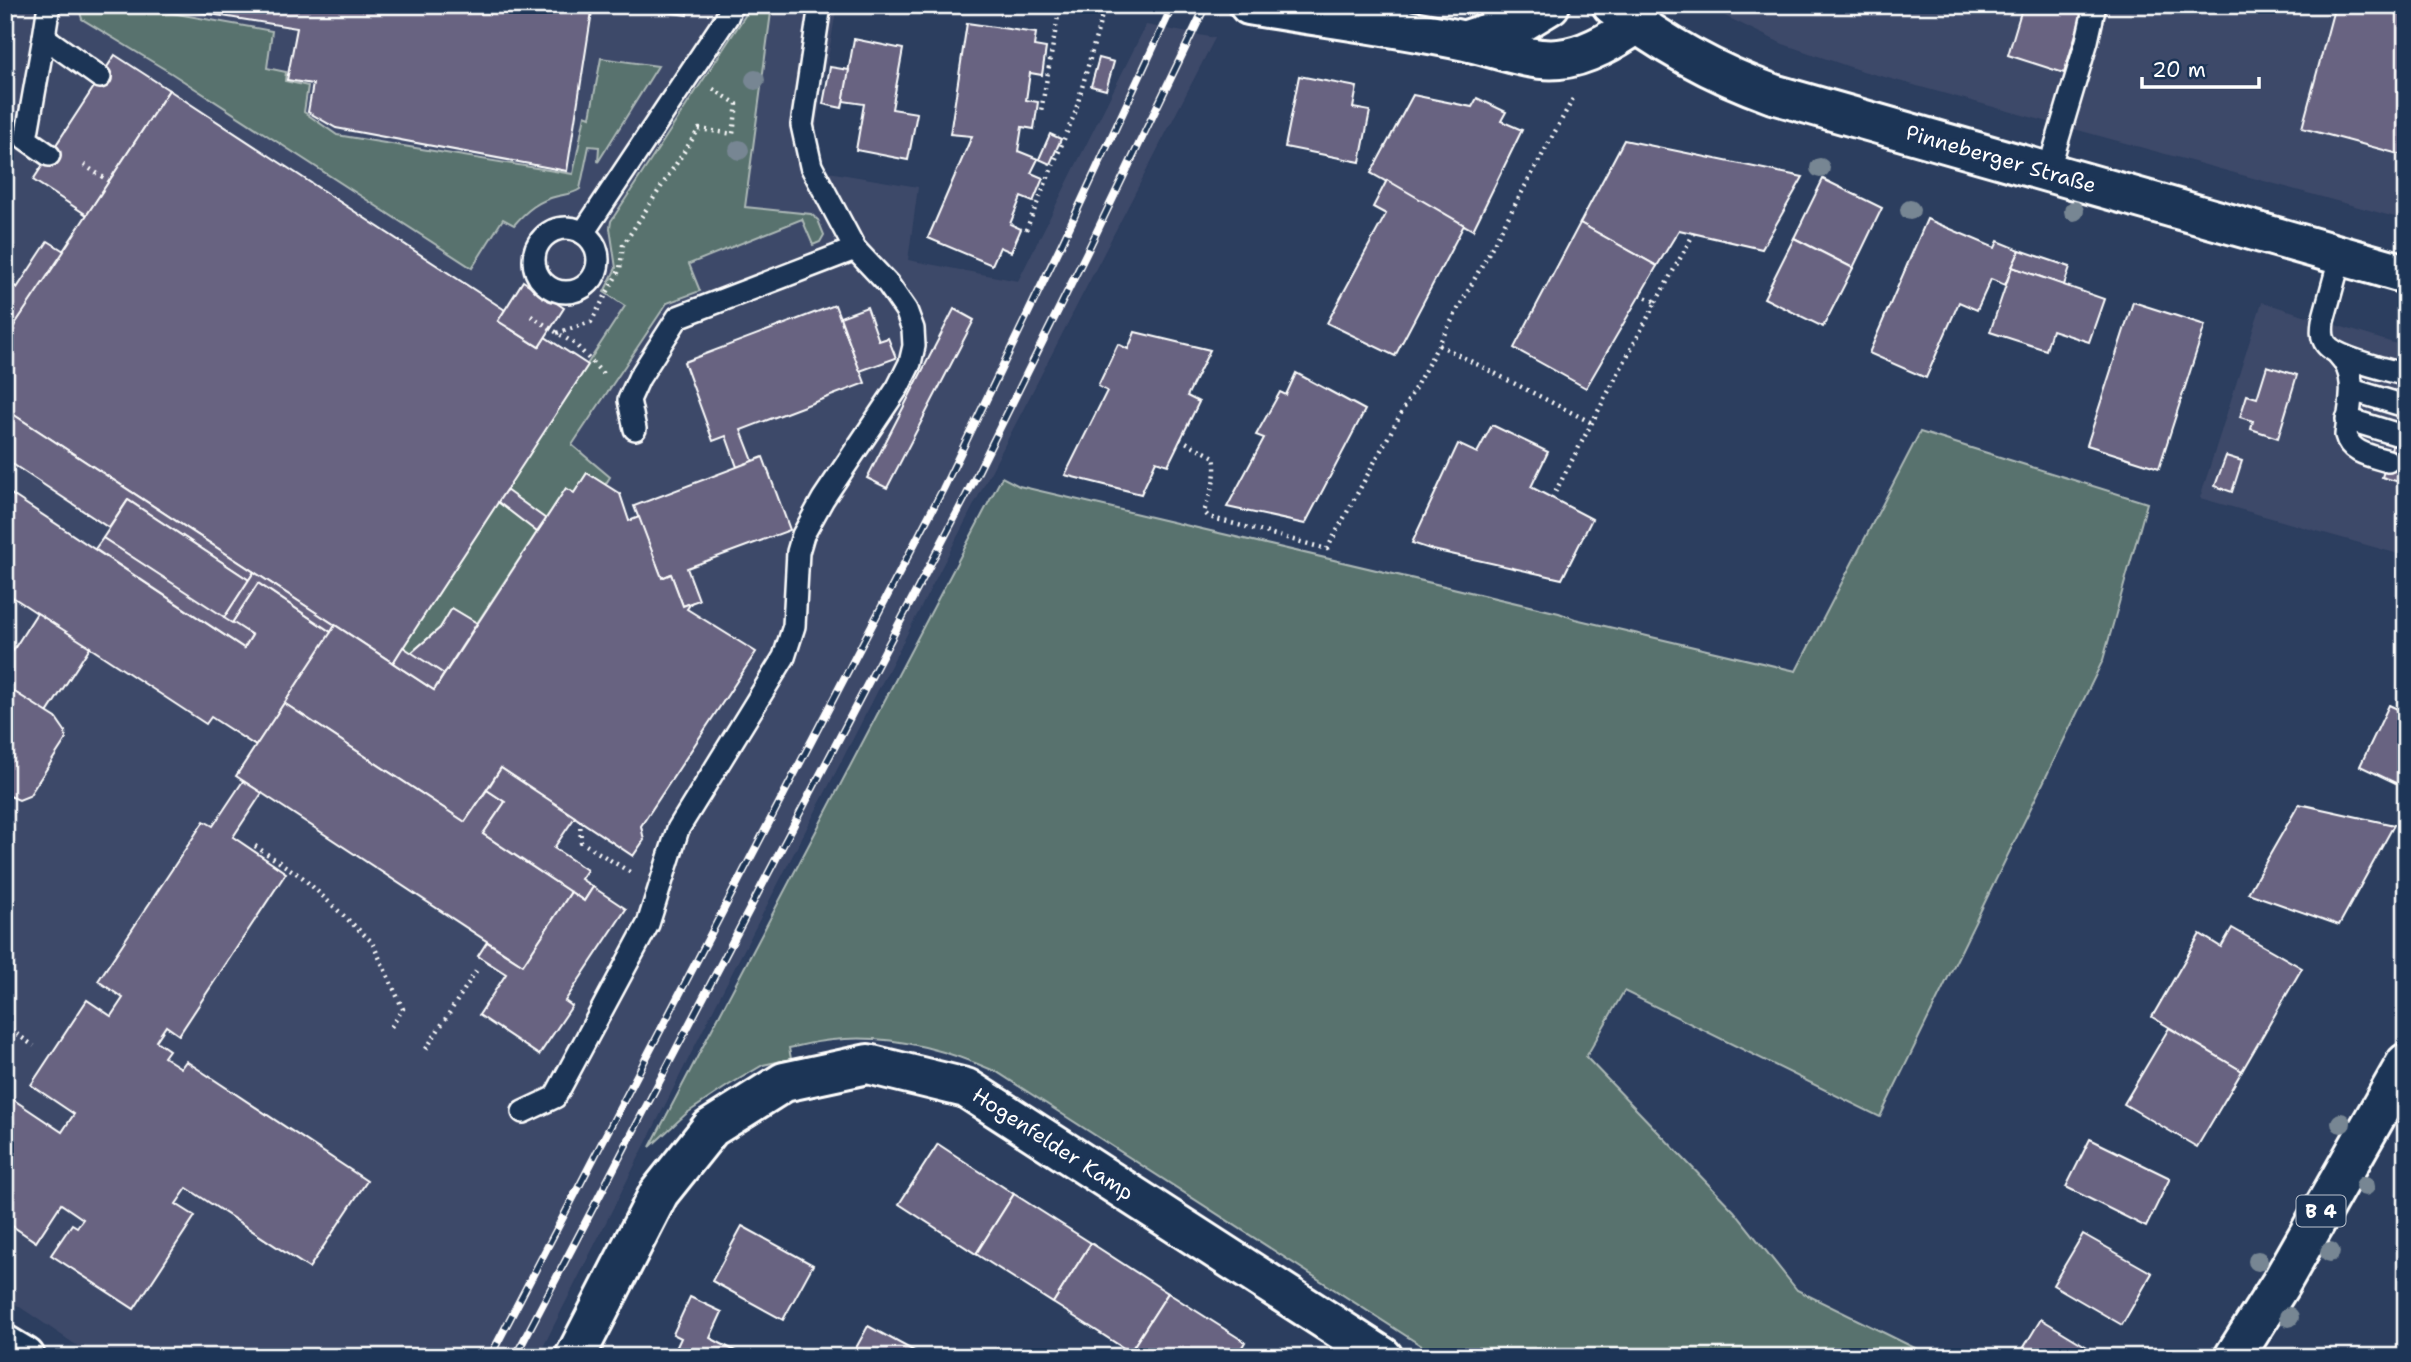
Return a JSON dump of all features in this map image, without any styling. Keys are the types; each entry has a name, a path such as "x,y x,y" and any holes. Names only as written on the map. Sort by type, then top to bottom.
{"street":[{"path":"1249,5 1464,41 1540,58 1558,59 1574,57 1606,43 1624,15"},
{"path":"1464,41 1522,22 1550,5"},
{"name":"Pinneberger Straße","path":"1624,15 1695,60 1744,84 1773,94 2406,274"},
{"name":"B 4","path":"2234,1357 2281,1283 2406,1063"},
{"name":"Hogenfelder Kamp","path":"575,1357 659,1193 710,1128 783,1082 868,1064 967,1088 1383,1357"},
{"path":"5,1345 25,1357"}],"lane":[{"path":"49,155 26,139 50,5"},
{"path":"583,233 727,17 732,5"},
{"path":"523,1112 555,1097 649,924 678,829 783,657 794,626 798,552 803,535 822,499 898,387 915,346 913,329 905,310 888,284 855,249 811,166 804,143 802,125 820,5"},
{"path":"2048,172 2095,5"},
{"path":"44,37 100,77"},
{"path":"635,429 629,400 639,377 678,317 855,249"},
{"path":"2341,255 2322,332 2326,344 2346,362 2351,374 2352,390 2346,435 2351,447 2388,461"},
{"path":"2338,354 2406,375"},
{"path":"2352,390 2405,405"},
{"path":"2347,419 2396,434"}],"path":[{"path":"1026,230 1076,113 1102,15 1087,9 1059,11 1041,111"},
{"path":"557,333 592,323 620,269 623,245 699,129 733,134 737,104 688,74"},
{"path":"1181,439 1213,457 1215,477 1204,512 1209,517 1327,549 1576,92"},
{"path":"84,165 109,181"},
{"path":"1552,498 1693,233"},
{"path":"1640,295 1656,302"},
{"path":"531,316 575,344 606,377 632,394"},
{"path":"1439,345 1592,423"},
{"path":"580,820 581,842 659,891"},
{"path":"256,846 302,877 372,942 403,1009 391,1027"},
{"path":"426,1049 478,968"},
{"path":"5,1026 34,1046"}],"shaded area":[{"path":"5,5 837,5 815,135 822,171 918,187 908,260 1018,281 1146,25 1215,38 719,998 538,1357 94,1357 5,1297"},
{"path":"1709,5 2406,5 2406,220 1859,70 1783,44 1723,15"},
{"path":"2262,302 2406,347 2406,556 2200,498"}],"green space":[{"path":"78,5 127,5 272,31 267,68 286,72 285,81 308,86 304,112 337,135 573,174 585,115 590,117 601,58 658,66 598,162 599,147 589,146 580,189 539,203 514,225 503,219 472,268 171,73 82,19"},
{"path":"752,5 772,5 745,207 811,214 818,220 824,235 820,242 813,245 802,219 689,264 700,291 667,303 572,445 610,477 605,485 587,473 574,493 566,488 477,623 452,608 440,628 411,653 403,647 625,306 604,292 616,268 611,221"},
{"path":"1920,432 2147,503 2103,660 1880,1117 1624,991 1586,1057 1734,1211 1797,1290 1933,1357 1439,1357 997,1072 957,1056 896,1041 853,1038 789,1048 791,1059 763,1065 729,1085 687,1113 650,1147 1002,477 1019,486 1796,671"}],"building":[{"path":"154,5 593,5 567,171 336,128 308,112 313,84 287,80 297,28"},
{"path":"621,5 688,5 687,15"},
{"path":"2023,5 2059,5 2082,14 2064,73 2008,55"},
{"path":"2335,5 2406,5 2406,156 2302,128"},
{"path":"967,23 1036,33 1034,46 1046,48 1042,75 1030,73 1026,100 1038,102 1034,129 1022,127 1018,151 1038,159 1031,173 1043,178 1033,202 1021,197 1010,224 1021,229 1011,252 1000,247 992,265 928,238 972,136 950,134"},
{"path":"854,39 903,49 892,109 917,113 908,160 856,150 864,104 843,101"},
{"path":"115,55 169,90 87,215 33,180"},
{"path":"1099,58 1114,62 1106,90 1091,86"},
{"path":"830,67 849,70 842,108 823,104"},
{"path":"1299,76 1357,87 1353,108 1370,111 1360,162 1285,147"},
{"path":"169,90 505,310 498,321 539,347 545,337 588,365 393,663 5,409 5,339"},
{"path":"1413,95 1472,107 1477,98 1506,112 1501,121 1522,130 1473,230 1371,173"},
{"path":"1050,134 1061,139 1050,164 1039,159"},
{"path":"1624,140 1803,177 1762,249 1679,230 1657,266 1580,223"},
{"path":"1823,179 1882,208 1853,268 1794,238"},
{"path":"1387,180 1464,225 1395,356 1327,323 1386,214 1373,207"},
{"path":"1927,219 1995,248 1998,241 2020,250 2005,285 1991,279 1977,310 1959,302 1926,378 1869,353"},
{"path":"1580,223 1657,266 1586,388 1514,348"},
{"path":"1794,238 1853,268 1823,327 1764,298"},
{"path":"48,241 64,251 5,339 5,294 12,284 17,288"},
{"path":"2020,250 2070,267 2064,285 2012,267"},
{"path":"2012,267 2104,299 2089,342 2052,330 2046,350 1990,332"},
{"path":"523,281 564,308 539,347 498,321"},
{"path":"2133,302 2205,325 2159,468 2087,445"},
{"path":"835,305 865,383 741,430 753,461 737,467 726,436 713,441 684,362"},
{"path":"867,307 879,341 888,338 896,358 860,371 840,317"},
{"path":"954,309 974,320 887,488 867,478"},
{"path":"1135,332 1210,350 1187,396 1199,402 1168,465 1156,461 1141,494 1065,475 1107,391 1098,386 1118,344 1128,349"},
{"path":"2267,366 2297,375 2278,438 2251,429 2253,421 2240,417 2247,395 2257,398"},
{"path":"1296,373 1365,410 1305,524 1227,507 1264,438 1256,435 1280,392 1286,395"},
{"path":"2406,403 2406,484 2382,477"},
{"path":"5,409 254,572 249,580 128,500 109,528 5,459"},
{"path":"1492,425 1548,452 1531,487 1592,519 1562,579 1412,543 1458,444 1477,453"},
{"path":"2226,456 2242,461 2232,492 2215,486"},
{"path":"763,457 790,530 687,568 699,600 683,606 671,574 662,578 634,506"},
{"path":"587,473 620,494 629,521 639,517 662,578 671,574 683,606 691,603 687,609 756,652 641,826 644,840 633,856 501,768 465,822 284,703 335,625 434,690 566,488 574,493"},
{"path":"5,490 244,648 252,635 232,623 258,583 331,632 256,746 211,717 206,724 5,592"},
{"path":"506,490 546,519 537,532 498,502"},
{"path":"128,500 249,580 224,618 103,538"},
{"path":"103,538 252,635 244,648 95,549"},
{"path":"254,572 335,625 331,632 258,583 232,623 224,618"},
{"path":"452,608 477,623 444,674 411,653 440,628"},
{"path":"37,613 90,647 47,713 5,686 5,663"},
{"path":"403,647 444,674 434,690 393,663"},
{"path":"5,686 56,718 65,731 66,739 29,796 19,800 5,794"},
{"path":"284,703 465,822 487,790 505,802 483,834 571,892 523,965 236,776"},
{"path":"2389,705 2406,713 2406,788 2360,766"},
{"path":"501,768 575,817 554,848 587,870 581,879 593,887 584,901 483,834 505,802 487,790"},
{"path":"243,781 262,793 233,837 286,873 179,1035 166,1026 156,1041 169,1050 164,1057 181,1068 186,1061 367,1181 309,1268 187,1188 176,1204 195,1216 134,1309 51,1255 72,1224 77,1227 83,1219 61,1204 36,1242 5,1221 5,1094 62,1132 74,1114 31,1085 87,1000 111,1016 123,998 98,981 204,821 213,826"},
{"path":"2299,804 2394,825 2339,925 2248,893"},
{"path":"593,887 626,909 565,1001 572,1006 539,1055 479,1015 506,974 478,956 487,942 523,965 571,892 584,901"},
{"path":"2232,928 2302,968 2242,1071 2152,1017 2200,934 2221,947"},
{"path":"2169,1028 2242,1071 2197,1147 2124,1104"},
{"path":"2090,1139 2170,1178 2146,1227 2066,1187"},
{"path":"938,1144 1014,1194 976,1254 899,1204"},
{"path":"1014,1194 1091,1243 1053,1303 976,1254"},
{"path":"742,1226 813,1265 783,1320 712,1281"},
{"path":"2083,1234 2152,1273 2122,1325 2053,1285"},
{"path":"1091,1243 1168,1293 1130,1352 1053,1303"},
{"path":"1168,1293 1245,1342 1236,1357 1136,1357 1130,1352"},
{"path":"690,1297 722,1312 710,1338 747,1357 672,1357 681,1338 673,1334"},
{"path":"2041,1319 2102,1356 2018,1357"},
{"path":"868,1326 920,1354 918,1357 851,1357"}],"railway":[{"path":"490,1357 943,489 1173,5"},
{"path":"515,1357 966,496 1206,5"}]}
